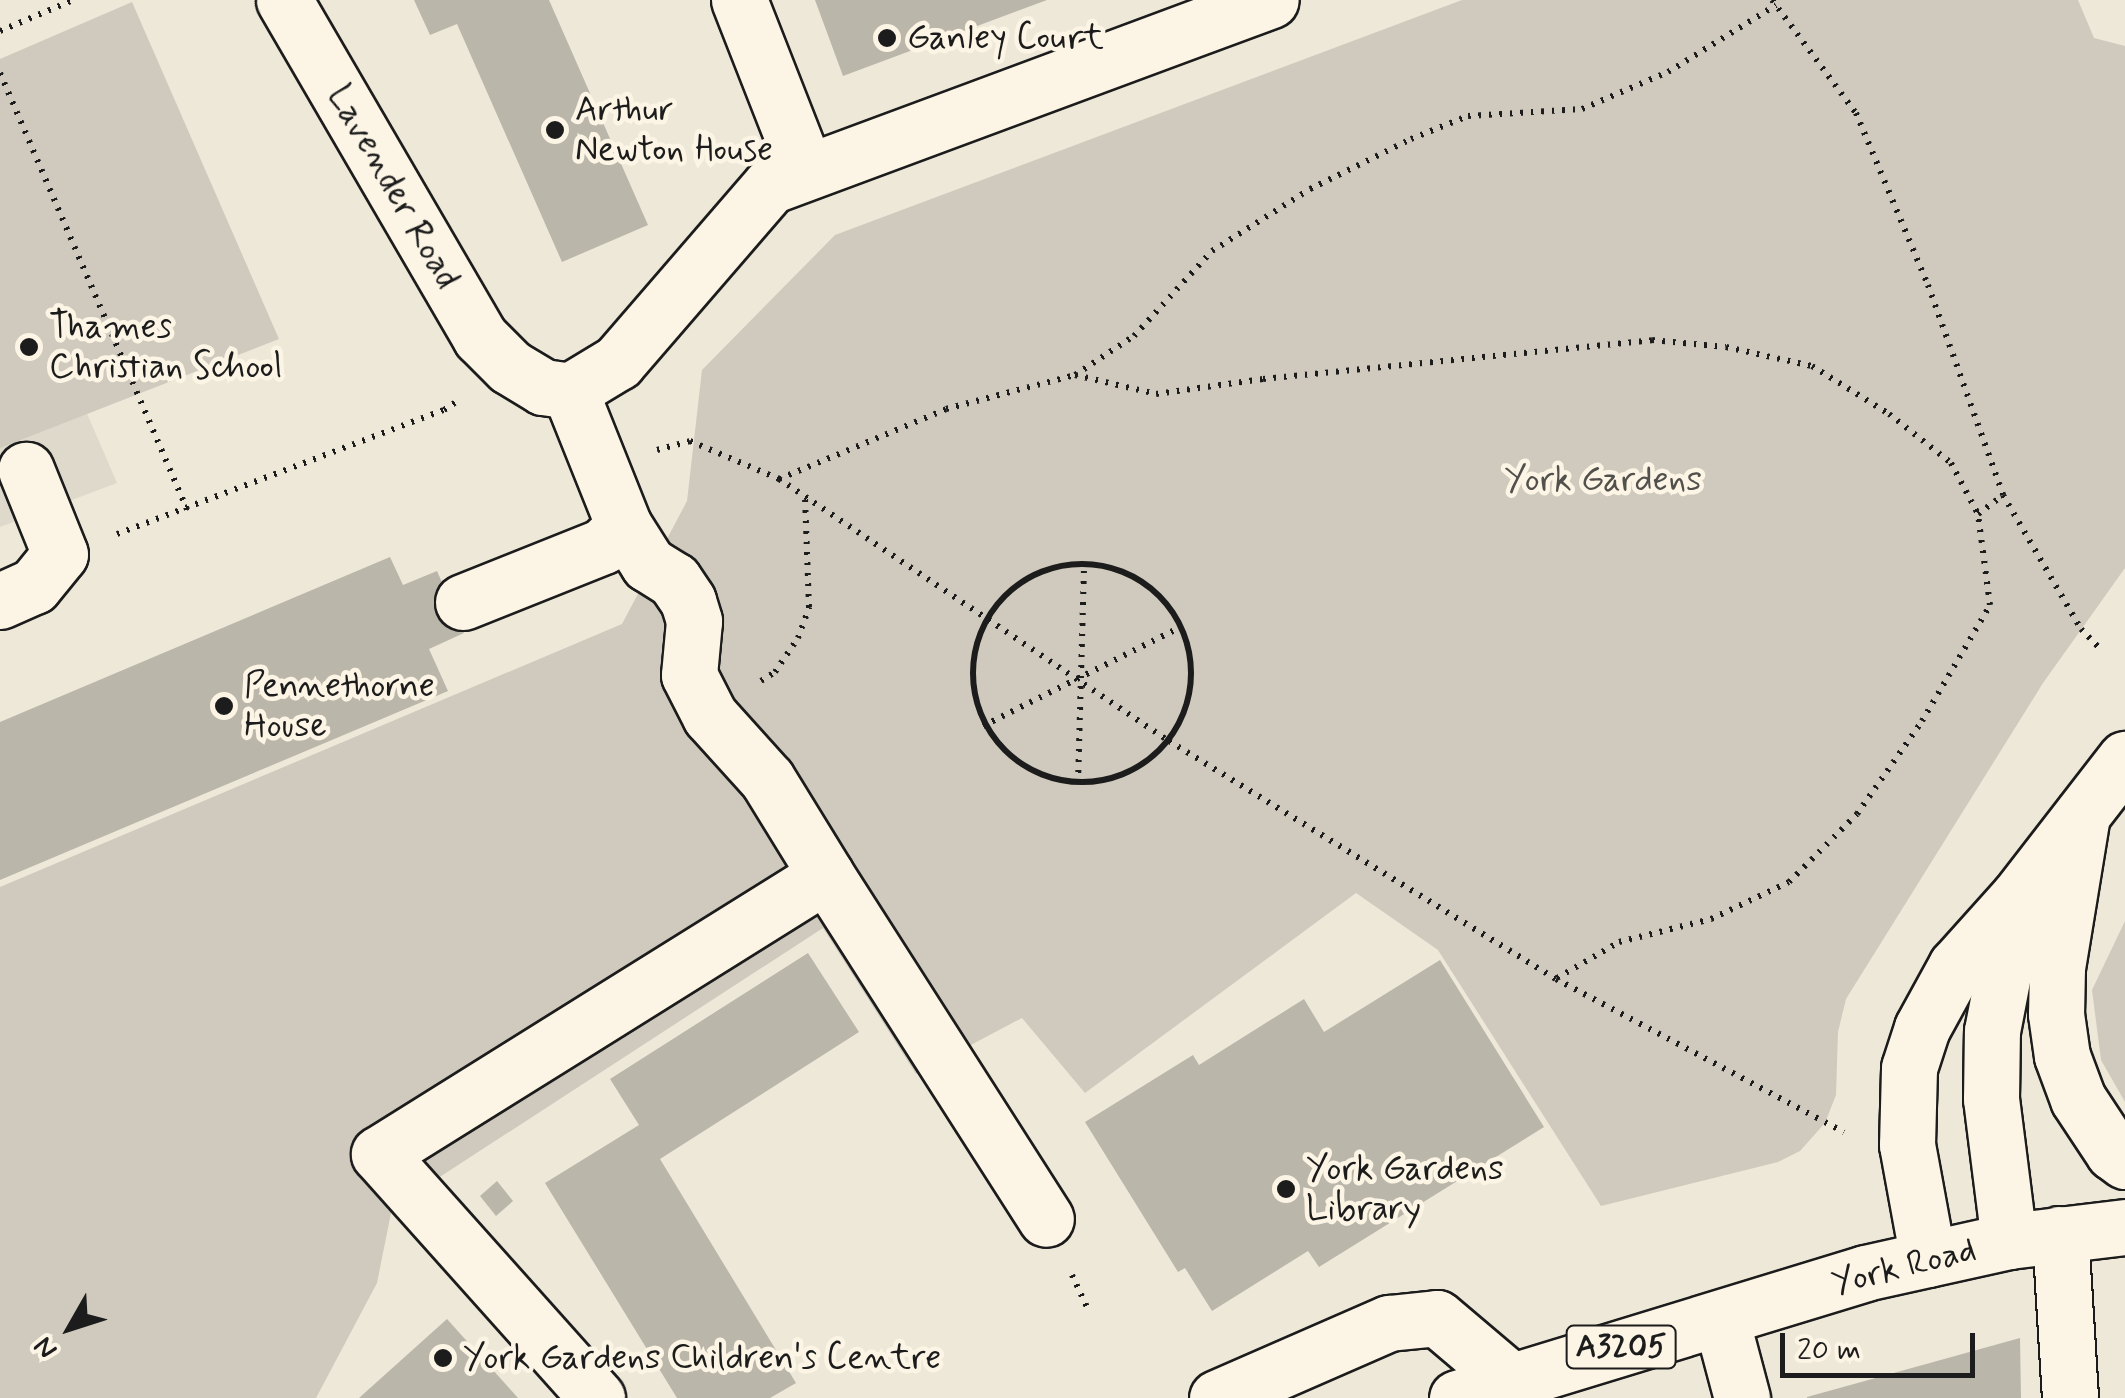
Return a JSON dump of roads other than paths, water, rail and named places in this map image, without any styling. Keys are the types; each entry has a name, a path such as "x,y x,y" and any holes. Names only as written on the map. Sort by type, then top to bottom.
{"main road":[{"name":"Lavender Road","path":"284,0 480,336 510,367 543,387 570,391"},
{"path":"740,0 806,171"},
{"path":"1046,1219 767,779 710,716 689,675 694,621 688,601 674,580 648,564 624,526 570,391 600,378 618,362 770,186 1271,0"},
{"path":"0,601 34,586 60,554 26,470"},
{"path":"462,602 603,546 624,526"},
{"path":"1928,1259 1906,1144 1909,1068 1922,1028 1956,966 2018,897 2125,759"},
{"path":"2083,812 2057,968 2056,1014 2062,1056 2078,1099 2112,1152 2125,1161"},
{"path":"596,1398 379,1154 826,875"},
{"path":"2018,897 1992,1032 1992,1099 2034,1238 2070,1398"},
{"name":"York Road","path":"1457,1398 1865,1273 2034,1238 2125,1226"},
{"path":"1218,1398 1389,1323 1437,1318 1508,1380"},
{"path":"1720,1319 1742,1398"}],"place":[{"name":"Ganley Court","path":"887,38"},
{"name":"Arthur Newton House","path":"555,130"},
{"name":"Thames Christian School","path":"29,347"},
{"name":"Pennethorne House","path":"224,706"},
{"name":"York Gardens Library","path":"1286,1189"},
{"name":"York Gardens Children's Centre","path":"443,1358"}],"park label":[{"name":"York Gardens","path":"1603,480"}]}
